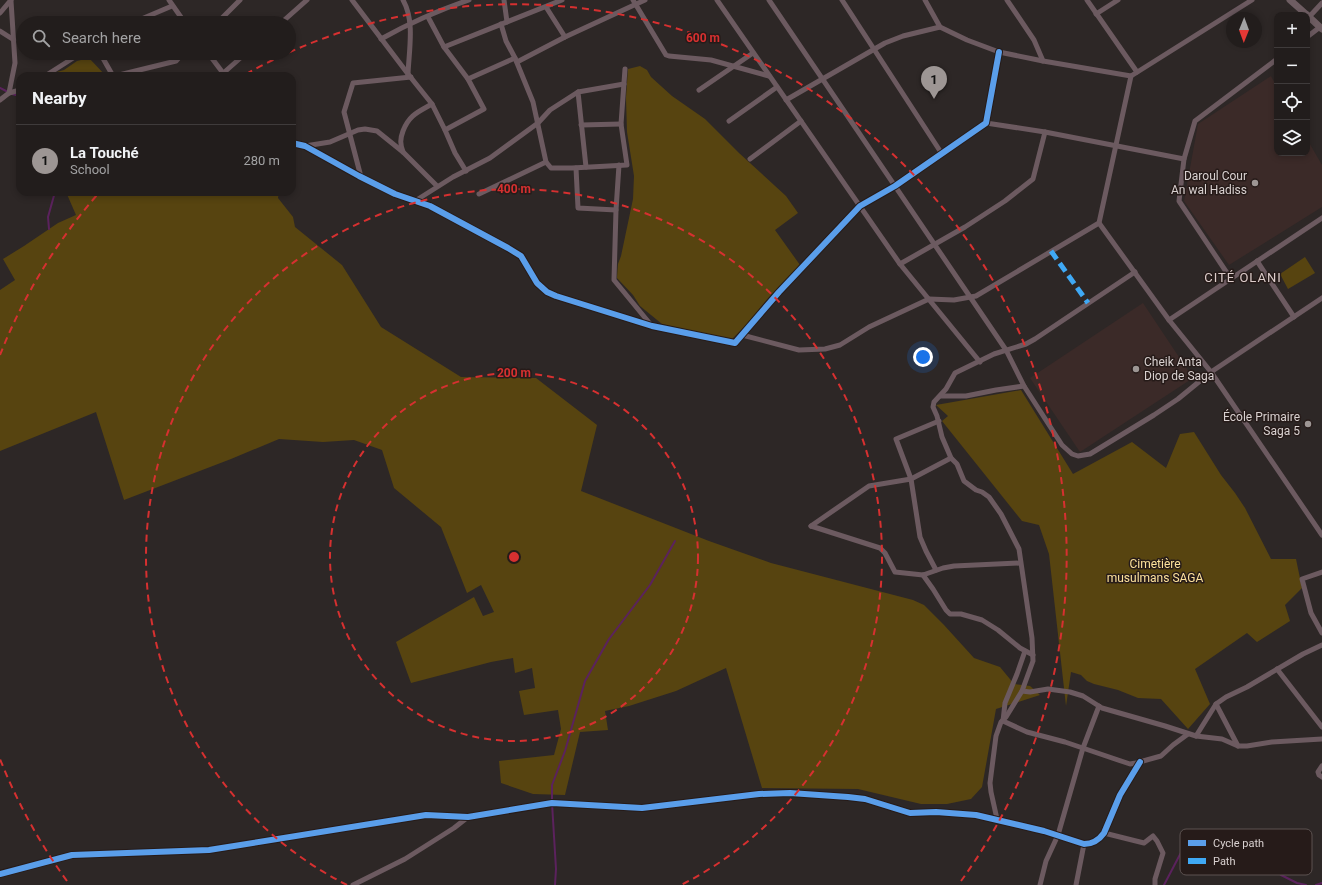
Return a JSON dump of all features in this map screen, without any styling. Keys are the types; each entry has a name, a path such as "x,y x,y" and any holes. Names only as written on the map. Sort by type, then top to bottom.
{"main road":[{"path":"1290,0 1304,12"},
{"path":"1310,18 1321,28"}],"street":[{"path":"0,13 11,0"},
{"path":"9,93 15,63 11,0"},
{"path":"169,0 180,16"},
{"path":"224,16 240,0"},
{"path":"289,16 308,0"},
{"path":"352,0 432,104 455,153 466,171"},
{"path":"404,0 411,24 409,75"},
{"path":"381,39 411,24 469,0"},
{"path":"504,0 507,22"},
{"path":"444,47 562,0"},
{"path":"468,79 516,60 635,2 645,0"},
{"path":"717,0 900,264 980,362"},
{"path":"769,0 1006,350 1024,386 1062,445 1072,454 1082,456 1090,454 1154,415 1211,372 1322,298"},
{"path":"842,0 942,154"},
{"path":"925,0 940,27 967,40 999,52 1131,76"},
{"path":"1007,0 1034,40 1043,61"},
{"path":"1087,0 1136,72"},
{"path":"1096,14 1118,0"},
{"path":"742,335 799,350 825,349 840,345 881,321 929,300 954,300 976,296 1099,222 1131,76 1252,0"},
{"path":"635,2 666,54 669,56 710,60 770,76"},
{"path":"1310,14 1322,3"},
{"path":"148,16 172,6"},
{"path":"546,7 565,37"},
{"path":"428,17 444,47 468,79 484,109 445,130"},
{"path":"501,24 506,41 516,60 533,102 546,162 551,168 586,168 627,165 621,124 625,69"},
{"path":"786,100 873,49 897,39 940,27"},
{"path":"1310,35 1321,28"},
{"path":"0,31 14,40"},
{"path":"986,123 999,52"},
{"path":"699,90 753,53"},
{"path":"51,72 70,60"},
{"path":"104,60 112,72"},
{"path":"131,72 177,60"},
{"path":"213,60 221,72"},
{"path":"226,72 239,60"},
{"path":"1231,279 1179,201 1184,159 1195,121 1274,62"},
{"path":"361,177 344,112 353,84 409,75"},
{"path":"415,201 437,186 490,158 538,123 550,110 578,92 624,84"},
{"path":"730,121 777,87"},
{"path":"0,100 9,93 16,91"},
{"path":"578,92 586,168"},
{"path":"403,152 400,139 406,122 414,114 432,104"},
{"path":"750,159 801,121"},
{"path":"296,144 305,146 395,194 448,214 480,234 508,248 521,256 537,283 547,292 652,326 735,343 779,292 860,206 895,186 986,123 1045,132 1184,159"},
{"path":"581,125 621,124"},
{"path":"305,146 338,140 350,133 365,128 377,131 403,152 437,186"},
{"path":"900,264 965,227 1008,199 1033,179 1045,132"},
{"path":"479,194 546,162"},
{"path":"619,165 614,280 652,326"},
{"path":"576,168 578,208 616,210"},
{"path":"1169,320 1322,218"},
{"path":"1099,222 1169,320 1211,372 1322,535"},
{"path":"1257,261 1294,317"},
{"path":"1002,720 1022,691 1030,671 1033,655 1032,638 1019,549 1001,514 989,497 964,481 958,464 951,458 942,438 939,421 933,407 934,402 941,396 955,374 994,354 1035,340 1135,272"},
{"path":"941,396 966,396 1024,386"},
{"path":"936,570 920,537 911,479 896,439 939,421"},
{"path":"951,458 911,479 869,486 811,526 880,548 895,572 923,576 936,570 954,566 970,564 1020,563"},
{"path":"1322,572 1302,578 1312,613 1322,634"},
{"path":"923,576 950,614 961,614 982,620 1025,651 1033,655"},
{"path":"1196,736 1216,704 1226,697 1247,687 1322,645"},
{"path":"997,819 991,792 991,777 996,736 1002,720 1005,703 1025,651"},
{"path":"1277,669 1322,727"},
{"path":"1022,691 1030,692 1041,689 1057,689 1083,696 1099,706 1188,734 1222,739 1238,746 1322,739"},
{"path":"1216,704 1238,746"},
{"path":"1040,885 1046,861 1058,836 1083,748 1099,706"},
{"path":"1002,720 1027,732 1066,742 1130,764 1161,756 1188,734"},
{"path":"0,874 72,855 209,850 426,816 468,816 552,803 642,808 759,794 790,793 865,799 910,812 976,814 1084,844 1095,841 1104,833 1120,795 1140,762"},
{"path":"1322,766 1318,772 1322,777"},
{"path":"353,885 405,859 454,828 468,816"},
{"path":"1104,833 1144,843 1153,836 1163,853 1155,879 1155,885"},
{"path":"1076,885 1084,844"}],"shaded area":[{"name":"Daroul Cour An wal Hadiss","path":"1271,76 1274,82 1274,156 1310,156 1310,144 1322,165 1322,207 1229,265 1184,201 1198,124"},
{"path":"1143,303 1193,378 1080,452 1030,378"}],"green space":[{"path":"91,60 102,72 57,72 64,70 77,61"},
{"path":"640,66 647,70 651,77 672,96 705,119 739,153 786,196 798,213 775,230 800,265 731,340 662,324 640,306 633,295 617,278 618,264 633,199 634,176 627,132 626,98 628,69"},
{"path":"68,196 278,196 278,198 293,217 295,227 342,265 381,327 461,377 536,378 597,425 581,491 709,541 771,563 913,600 924,605 974,658 1000,667 1014,684 1030,686 1040,695 996,709 982,787 971,799 947,804 921,804 858,789 762,788 726,668 676,691 629,706 605,711 608,730 580,732 565,795 533,794 501,783 499,761 554,755 561,729 558,710 524,715 519,691 535,688 532,668 515,673 513,658 491,662 411,683 396,642 474,597 483,616 494,612 481,585 467,593 441,527 394,488 382,450 354,440 323,442 279,439 124,500 96,412 0,451 0,290 15,280 3,259 58,223 76,215"},
{"path":"1305,257 1315,273 1288,289 1280,274"},
{"name":"Cimetière musulmans SAGA","path":"1021,390 1073,474 1132,442 1166,468 1180,434 1194,432 1221,475 1245,508 1271,559 1296,559 1302,588 1285,605 1290,621 1257,642 1247,633 1195,669 1210,704 1188,729 1161,699 1138,698 1118,690 1094,684 1087,681 1081,675 1071,672 1066,706 1049,554 1039,525 1022,521 942,421 948,416 936,405"}],"waterway":[{"path":"0,88 8,92"},
{"path":"12,94 16,95"},
{"path":"49,229 48,217 54,196"},
{"path":"555,885 556,869 552,785 565,751 585,681 609,639 650,585 675,541"},
{"path":"1164,885 1180,854"},
{"path":"1281,875 1297,883 1306,885"},
{"path":"1316,885 1322,883"}],"marked path":[{"path":"1051,251 1088,303"}],"cycle path":[{"path":"296,144 305,146 395,194 430,206 508,248 521,256 537,283 547,292 652,326 735,343 779,292 860,206 895,186 986,123 999,52"},
{"path":"0,874 72,855 209,850 426,815 468,817 552,803 642,808 759,794 790,793 865,799 910,813 936,812 976,815 1044,831 1087,844 1096,841 1104,833 1120,795 1140,762"}],"place":[{"name":"La Touché","path":"934,99"},
{"name":"Daroul Cour An wal Hadiss","path":"1255,183"},
{"name":"Cheik Anta Diop de Saga","path":"1136,369"},
{"name":"École Primaire Saga 5","path":"1308,424"}],"district":[{"name":"CITÉ OLANI","path":"1243,277"}]}
